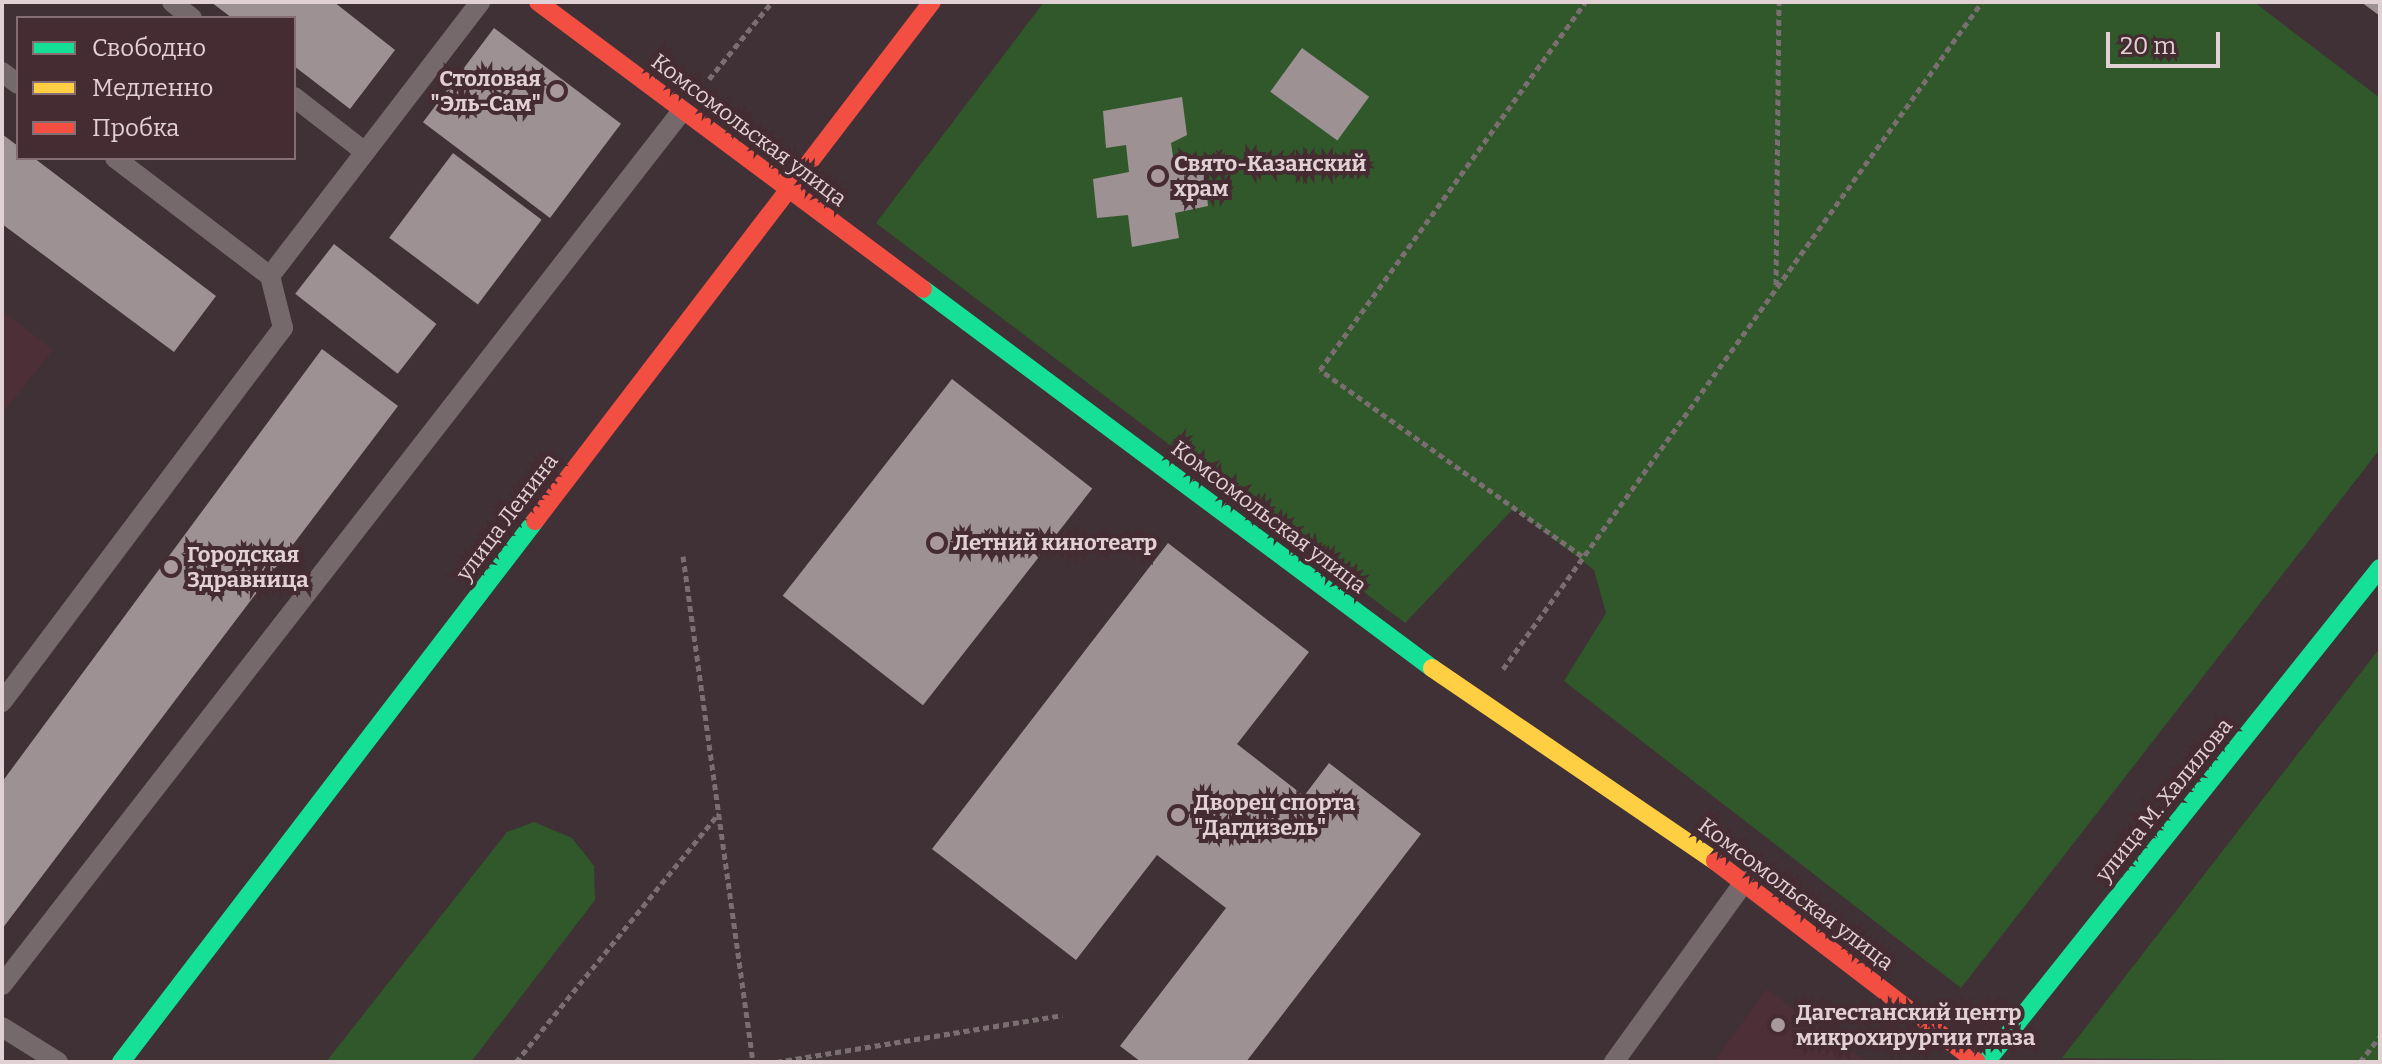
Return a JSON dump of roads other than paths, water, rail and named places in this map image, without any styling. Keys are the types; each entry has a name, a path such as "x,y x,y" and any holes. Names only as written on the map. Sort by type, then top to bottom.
{"street":[{"name":"Комсомольская улица","path":"538,2 1479,703 1745,881 1977,1062"},
{"name":"улица Ленина","path":"121,1062 932,2"},
{"name":"улица М. Халилова","path":"1986,1062 2380,568"}],"lane":[{"path":"172,2 190,16"},
{"path":"270,276 480,2"},
{"path":"296,99 365,152"},
{"path":"2,985 682,111"},
{"path":"2,702 283,328 270,276 118,160"},
{"path":"1614,1062 1745,881"},
{"path":"2,1027 58,1062"}],"place":[{"name":"Столовая \"Эль-Сам\"","path":"557,91"},
{"name":"Свято-Казанский храм","path":"1158,176"},
{"name":"Летний кинотеатр","path":"937,543"},
{"name":"Городская Здравница","path":"171,567"},
{"name":"Дворец спорта \"Дагдизель\"","path":"1178,815"},
{"name":"Дагестанский центр микрохирургии глаза","path":"1778,1025"}]}
